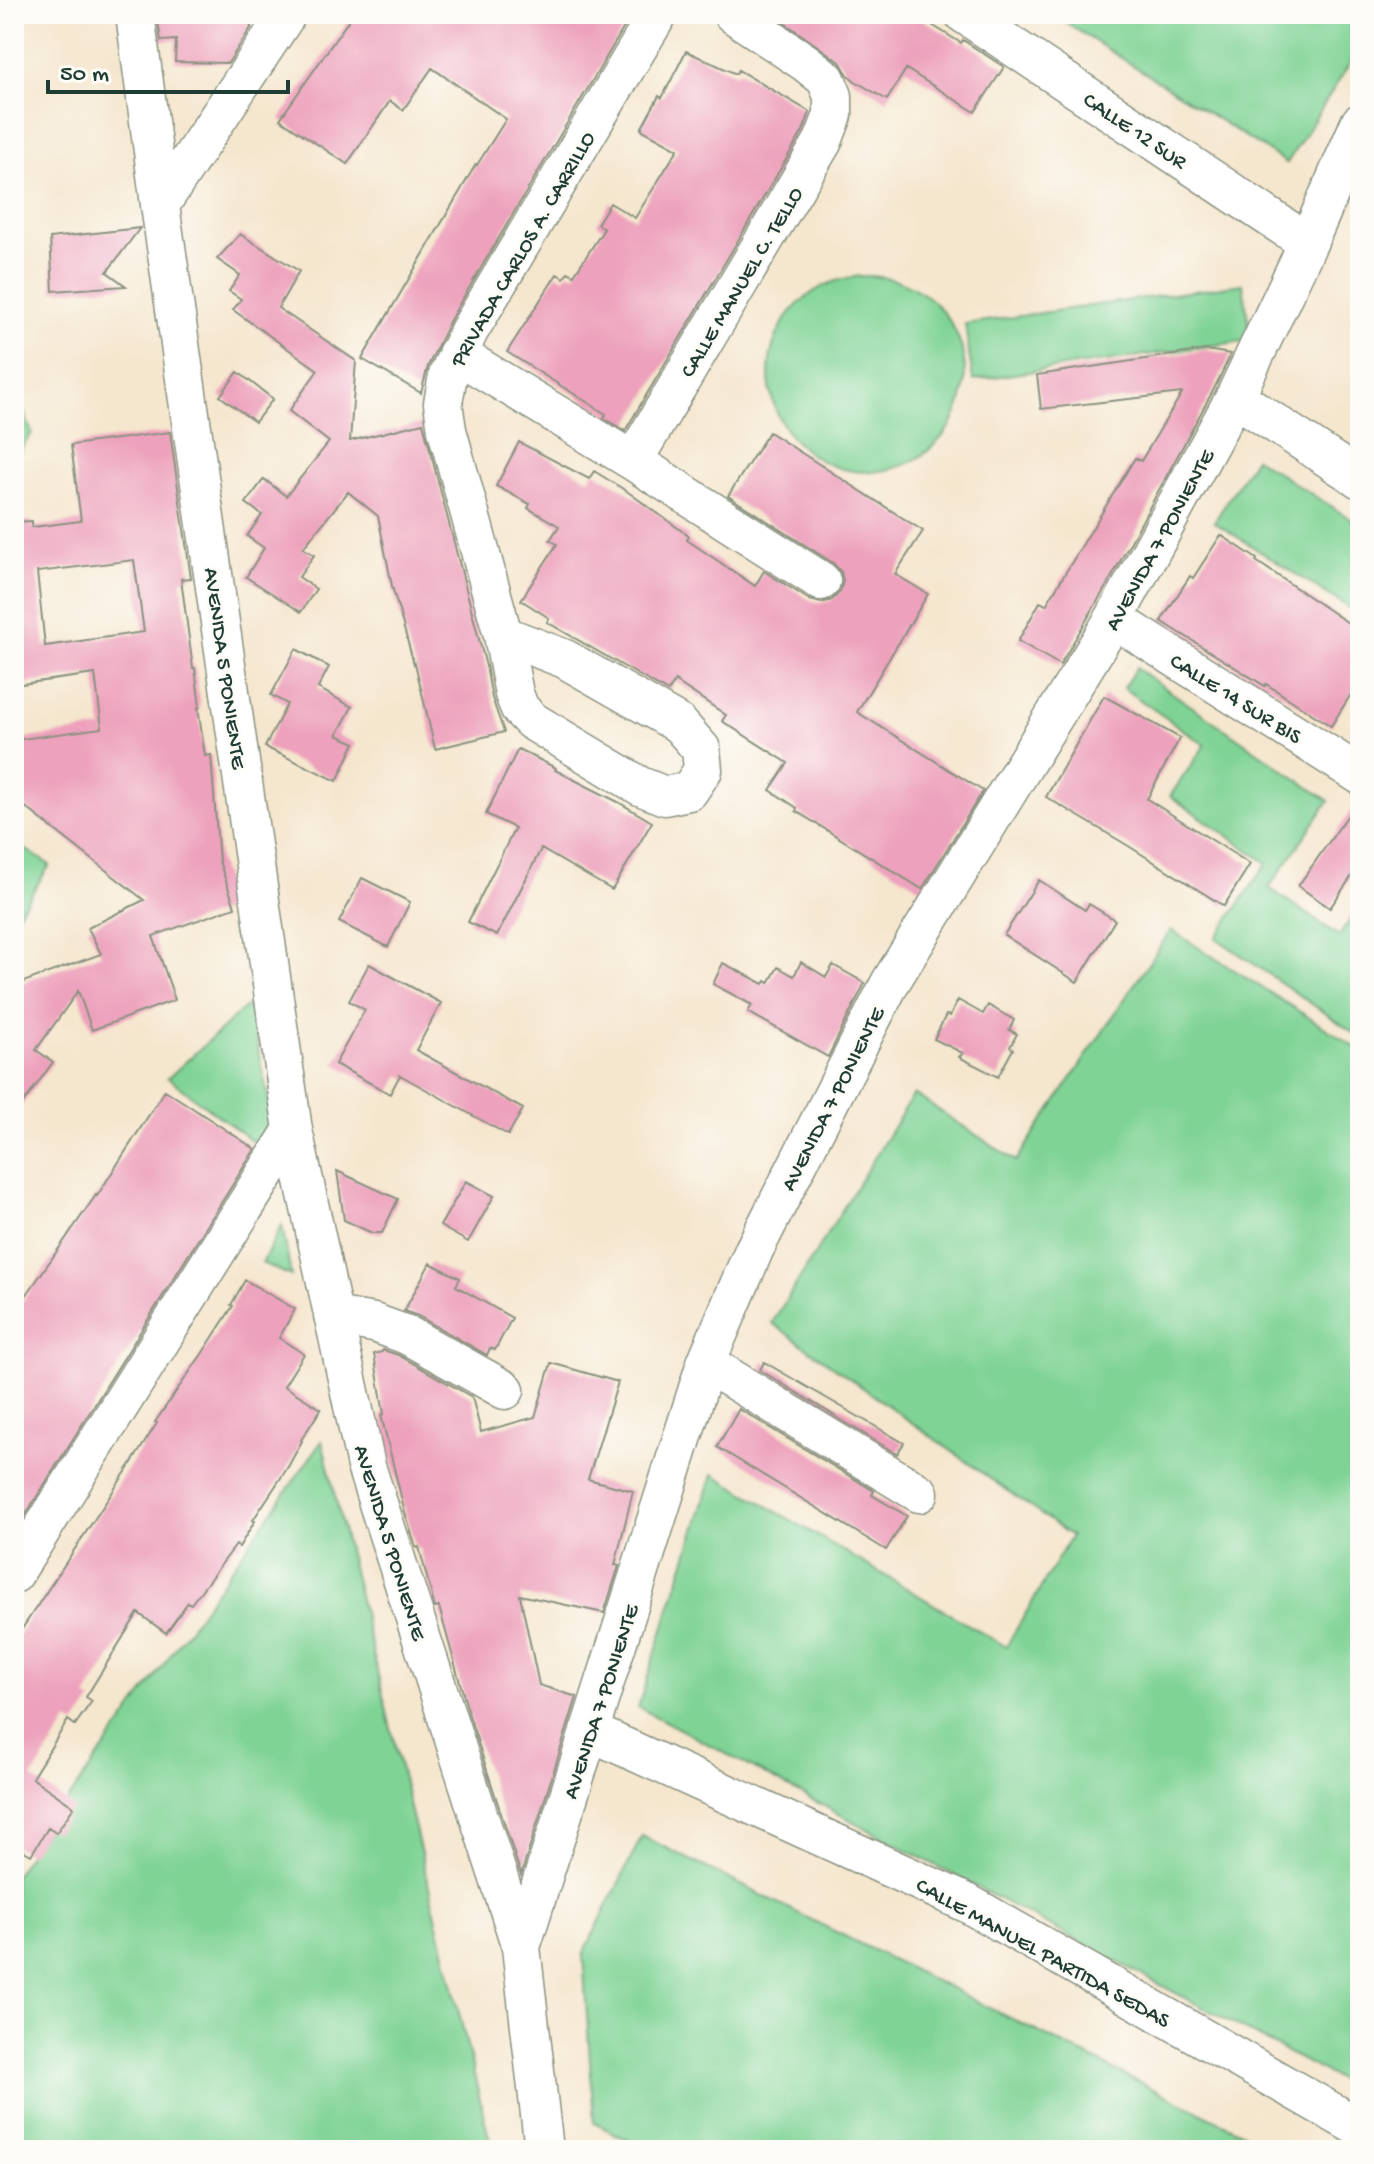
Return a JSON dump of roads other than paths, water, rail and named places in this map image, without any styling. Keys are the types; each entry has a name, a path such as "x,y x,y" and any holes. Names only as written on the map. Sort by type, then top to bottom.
{"street":[{"name":"AVENIDA 5 PONIENTE","path":"135,14 293,1130 366,1466 521,1947"},
{"path":"160,205 287,14"},
{"name":"PRIVADA CARLOS A. CARRILLO","path":"503,635 565,659 679,724 701,749 703,770 689,791 665,796 640,786 532,721 520,709 447,430 443,403 448,375 469,331 658,14"},
{"name":"CALLE MANUEL C. TELLO","path":"633,461 823,141 833,115 833,96 826,79 733,14"},
{"name":"CALLE 12 SUR","path":"964,14 1308,243"},
{"name":"AVENIDA 7 PONIENTE","path":"544,2150 521,1947 706,1363 754,1250 890,983 1114,619 1235,397 1308,243 1360,123"},
{"path":"457,354 821,581"},
{"path":"1235,397 1360,479"},
{"name":"CALLE 14 SUR BIS","path":"1114,619 1360,775"},
{"path":"14,1574 293,1130"},
{"path":"333,1316 374,1323 407,1335 505,1390"},
{"path":"706,1363 919,1493"},
{"name":"CALLE MANUEL PARTIDA SEDAS","path":"589,1731 967,1903 1360,2128"}]}
